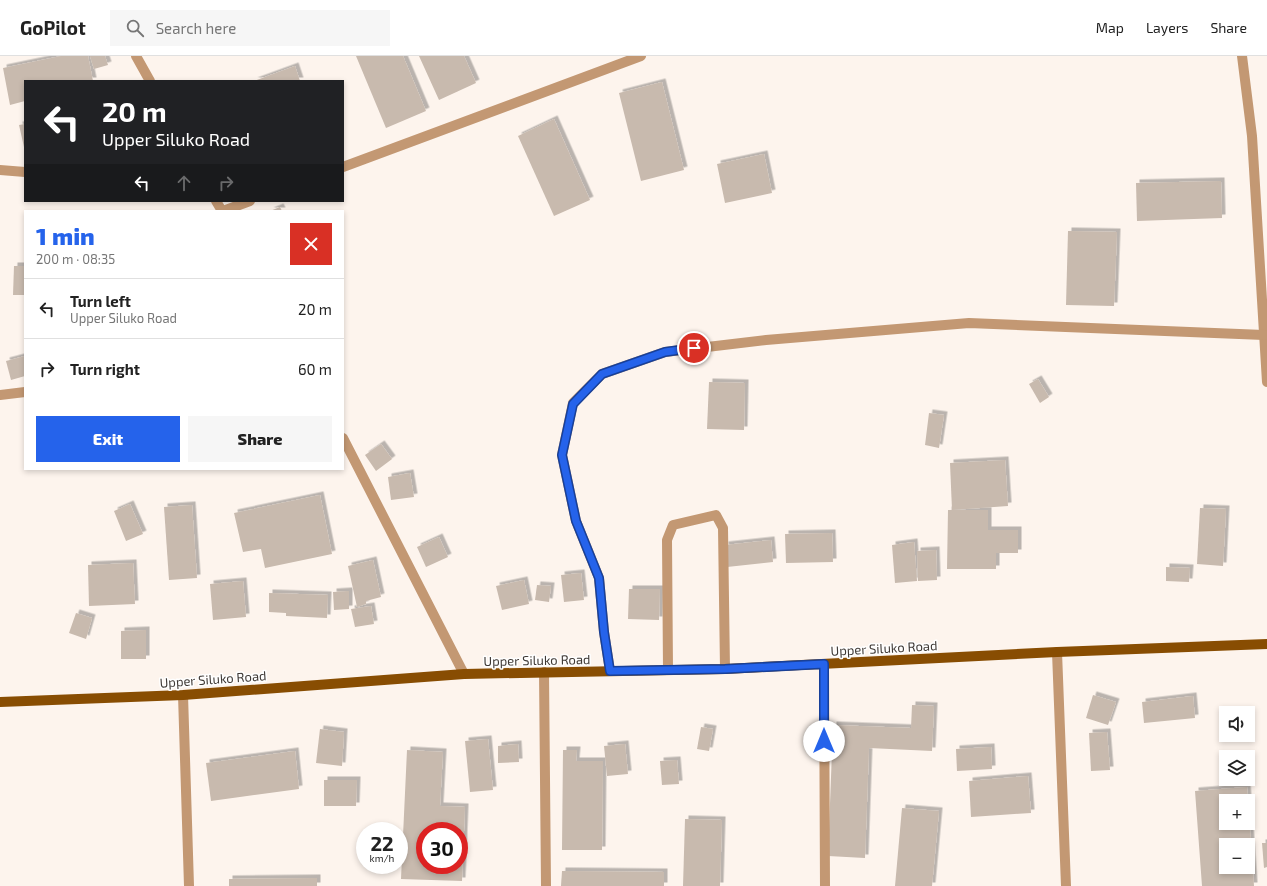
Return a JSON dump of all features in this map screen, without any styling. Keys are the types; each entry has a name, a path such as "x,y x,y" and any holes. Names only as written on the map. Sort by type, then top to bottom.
{"main road":[{"name":"Upper Siluko Road","path":"0,702 183,695 464,674 725,669 1057,652 1267,644"}],"street":[{"path":"136,56 149,80"},
{"path":"344,166 641,56"},
{"path":"1242,56 1252,136 1267,382"},
{"path":"0,170 24,172"},
{"path":"225,210 247,202"},
{"path":"610,671 604,632 599,578 576,521 562,455 573,404 602,374 665,352 766,340 969,323 1264,335"},
{"path":"0,395 24,392"},
{"path":"344,440 464,674"},
{"path":"668,670 667,540 673,525 716,515 723,528 725,669"},
{"path":"1057,652 1066,886"},
{"path":"824,664 825,886"},
{"path":"544,672 546,886"},
{"path":"183,695 189,886"}],"building":[{"path":"61,56 88,56 93,80 24,80 24,101 10,105 3,68"},
{"path":"90,56 105,56 108,65 94,69"},
{"path":"356,56 403,56 426,111 386,128"},
{"path":"419,56 464,56 476,83 439,100"},
{"path":"295,66 300,80 257,80"},
{"path":"662,82 684,170 641,181 619,93"},
{"path":"554,119 590,200 554,216 518,136"},
{"path":"24,124 24,147 19,125"},
{"path":"764,154 772,193 725,203 717,164"},
{"path":"1221,181 1222,218 1137,221 1136,183"},
{"path":"280,207 282,210 272,210"},
{"path":"1068,231 1117,232 1114,306 1066,305"},
{"path":"14,266 24,266 24,295 13,295"},
{"path":"24,356 24,376 11,380 6,361"},
{"path":"1038,379 1049,397 1040,403 1029,384"},
{"path":"709,382 745,383 744,430 707,429"},
{"path":"929,413 944,415 939,448 925,445"},
{"path":"381,444 392,459 376,471 365,455"},
{"path":"1005,460 1008,506 952,510 950,463"},
{"path":"410,473 414,497 391,500 388,477"},
{"path":"320,495 332,554 265,568 261,549 243,552 234,513"},
{"path":"130,504 143,534 126,541 114,511"},
{"path":"192,505 197,578 169,580 164,507"},
{"path":"1200,508 1226,509 1223,566 1197,564"},
{"path":"948,510 988,510 988,530 1018,530 1018,553 996,553 996,569 947,569"},
{"path":"832,533 833,562 786,563 785,534"},
{"path":"439,537 448,557 426,567 417,547"},
{"path":"771,540 773,562 727,567 725,545"},
{"path":"914,542 917,581 895,583 892,545"},
{"path":"936,550 937,580 918,581 917,551"},
{"path":"373,560 381,597 366,601 366,604 357,607 348,566"},
{"path":"133,563 135,604 89,606 88,565"},
{"path":"1166,567 1190,568 1189,582 1166,581"},
{"path":"581,573 584,600 564,602 561,575"},
{"path":"524,580 529,604 502,610 496,586"},
{"path":"243,581 246,617 213,620 210,584"},
{"path":"537,585 551,586 549,602 535,600"},
{"path":"629,589 660,589 659,620 628,619"},
{"path":"349,591 349,609 334,610 333,592"},
{"path":"269,593 328,595 327,618 286,616 286,613 269,612"},
{"path":"371,606 374,624 355,627 351,609"},
{"path":"76,613 92,618 86,639 69,633"},
{"path":"146,630 146,659 121,659 121,631"},
{"path":"1093,695 1116,702 1108,725 1086,718"},
{"path":"1193,696 1195,718 1144,723 1142,702"},
{"path":"912,705 934,706 932,751 869,748 865,858 828,856 833,725 911,728"},
{"path":"701,727 713,729 709,751 697,749"},
{"path":"320,729 344,732 342,766 316,763"},
{"path":"1107,732 1110,770 1091,771 1089,733"},
{"path":"488,739 493,790 470,792 465,741"},
{"path":"518,744 519,762 498,763 498,746"},
{"path":"625,744 628,774 607,776 604,746"},
{"path":"991,747 992,769 957,771 956,749"},
{"path":"407,750 443,752 440,806 465,807 464,822 416,822 416,874 462,874 462,881 401,879 401,874 408,874 408,822 404,822"},
{"path":"563,750 577,750 576,761 603,761 602,850 562,850"},
{"path":"295,751 299,789 211,801 206,763"},
{"path":"677,760 679,784 662,785 660,761"},
{"path":"1028,776 1031,813 971,817 969,781"},
{"path":"324,780 357,780 356,806 324,806"},
{"path":"1247,787 1248,794 1219,794 1219,830 1250,830 1251,838 1219,838 1219,874 1253,874 1254,886 1202,886 1195,791"},
{"path":"902,808 939,811 932,886 895,886"},
{"path":"685,819 722,820 720,886 683,886"},
{"path":"1262,843 1267,843 1267,867 1264,868"},
{"path":"562,871 664,872 664,886 561,886"},
{"path":"317,878 317,886 229,886 229,879"}],"route":[{"path":"694,348 665,352 602,374 573,404 562,455 576,521 599,578 604,632 610,671 725,669 824,664 824,741"}]}
